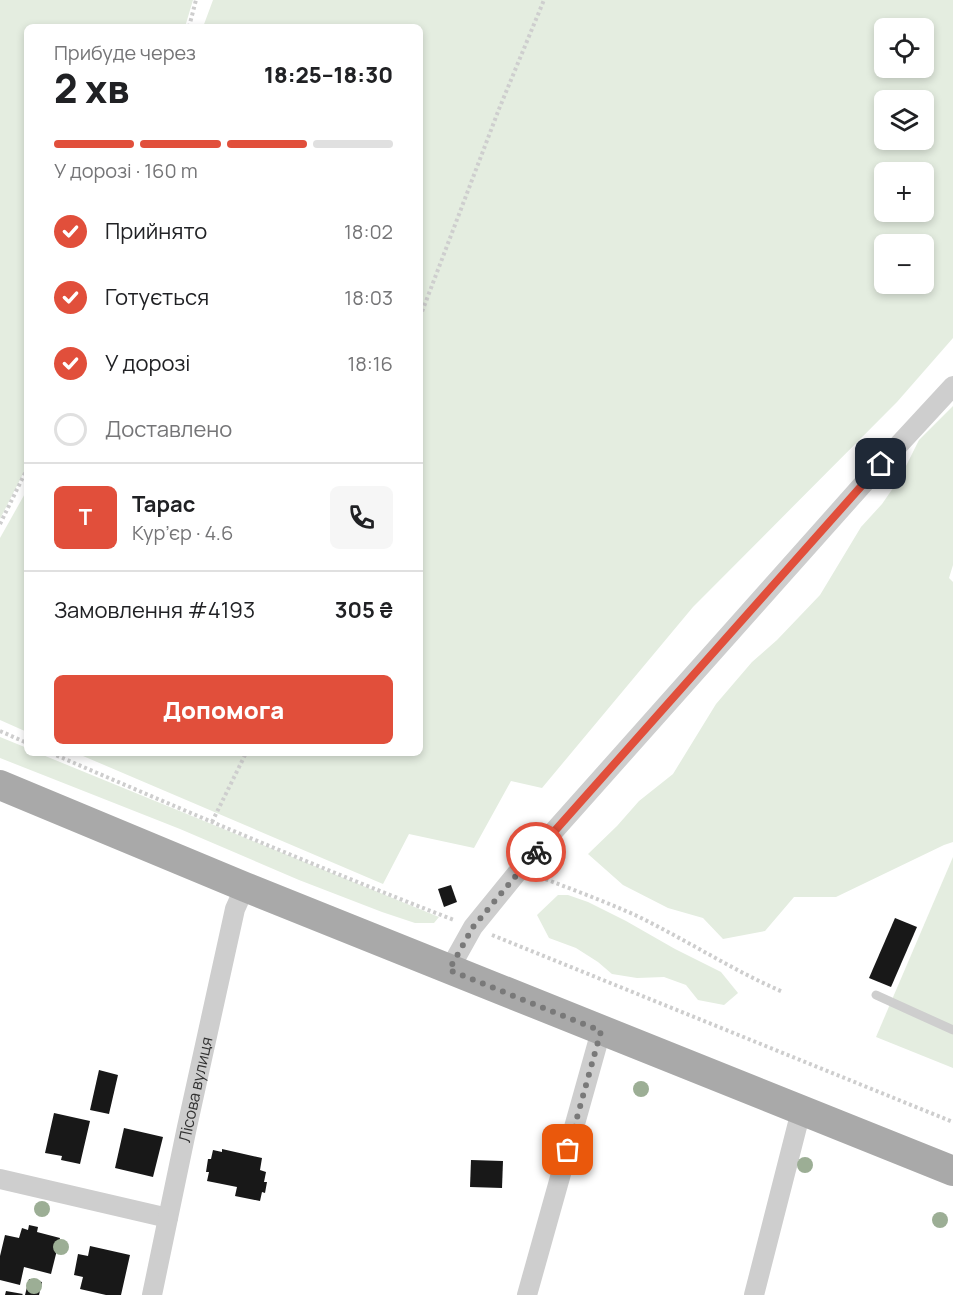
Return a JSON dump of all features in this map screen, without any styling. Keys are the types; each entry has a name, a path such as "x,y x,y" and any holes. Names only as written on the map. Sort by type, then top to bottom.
{"main road":[{"path":"0,784 244,887 953,1171"}],"street":[{"path":"449,970 473,927 521,868 953,386"},
{"name":"Лісова вулиця","path":"152,1295 186,1127 235,909 244,887"},
{"path":"527,1295 601,1031"},
{"path":"754,1295 801,1111"},
{"path":"0,1179 168,1218"}],"lane":[{"path":"876,995 953,1030"}],"path":[{"path":"190,24 196,0"},
{"path":"423,309 499,110 544,0"},
{"path":"0,524 24,475"},
{"path":"0,731 24,742"},
{"path":"58,756 347,879 473,927 953,1122"},
{"path":"212,822 245,756"},
{"path":"521,868 634,915 783,992"}],"shaded area":[{"path":"0,0 193,0 186,24 24,24 24,472 0,519"},
{"path":"213,0 953,0 953,338 897,402 693,607 542,788 511,781 474,848 409,834 383,884 83,756 423,756 423,24 204,24"},
{"path":"953,406 953,565 949,578 953,582 953,842 836,897 794,897 765,931 723,939 703,918 668,908 623,885 588,854 639,801 673,774 716,704 752,662 777,640 820,595 861,527 882,504 900,478 919,440"},
{"path":"24,495 24,731 0,720 0,538"},
{"path":"0,737 24,747 24,756 45,756 439,917 434,923 415,923 382,912 0,758"},
{"path":"953,857 953,1068 876,1037"},
{"path":"558,895 568,895 588,902 721,972 738,993 724,1005 698,1000 686,985 664,977 637,978 612,974 576,948 549,938 537,915"}],"building":[{"path":"451,885 457,902 444,907 438,889"},
{"path":"895,918 917,927 891,987 869,978"},
{"path":"99,1070 118,1075 109,1114 90,1110"},
{"path":"54,1113 90,1121 80,1164 61,1160 62,1156 45,1153"},
{"path":"124,1128 163,1137 153,1177 115,1168"},
{"path":"222,1149 262,1158 260,1170 266,1172 264,1182 267,1182 265,1193 262,1192 260,1201 235,1196 237,1187 207,1181 208,1159 211,1159 213,1150 222,1152"},
{"path":"471,1160 503,1161 502,1188 470,1187"},
{"path":"29,1225 38,1227 37,1232 60,1238 51,1274 24,1267 20,1285 0,1280 0,1256 5,1235 19,1238 22,1228 28,1230"},
{"path":"90,1246 130,1255 121,1295 106,1295 80,1289 83,1277 74,1275 78,1254 88,1256"},
{"path":"29,1279 42,1282 39,1295 25,1295"},
{"path":"6,1291 23,1294 5,1295"}],"way so far":[{"path":"536,852 473,927 449,970 601,1031 568,1150"}],"route":[{"path":"536,852 881,464"}]}
